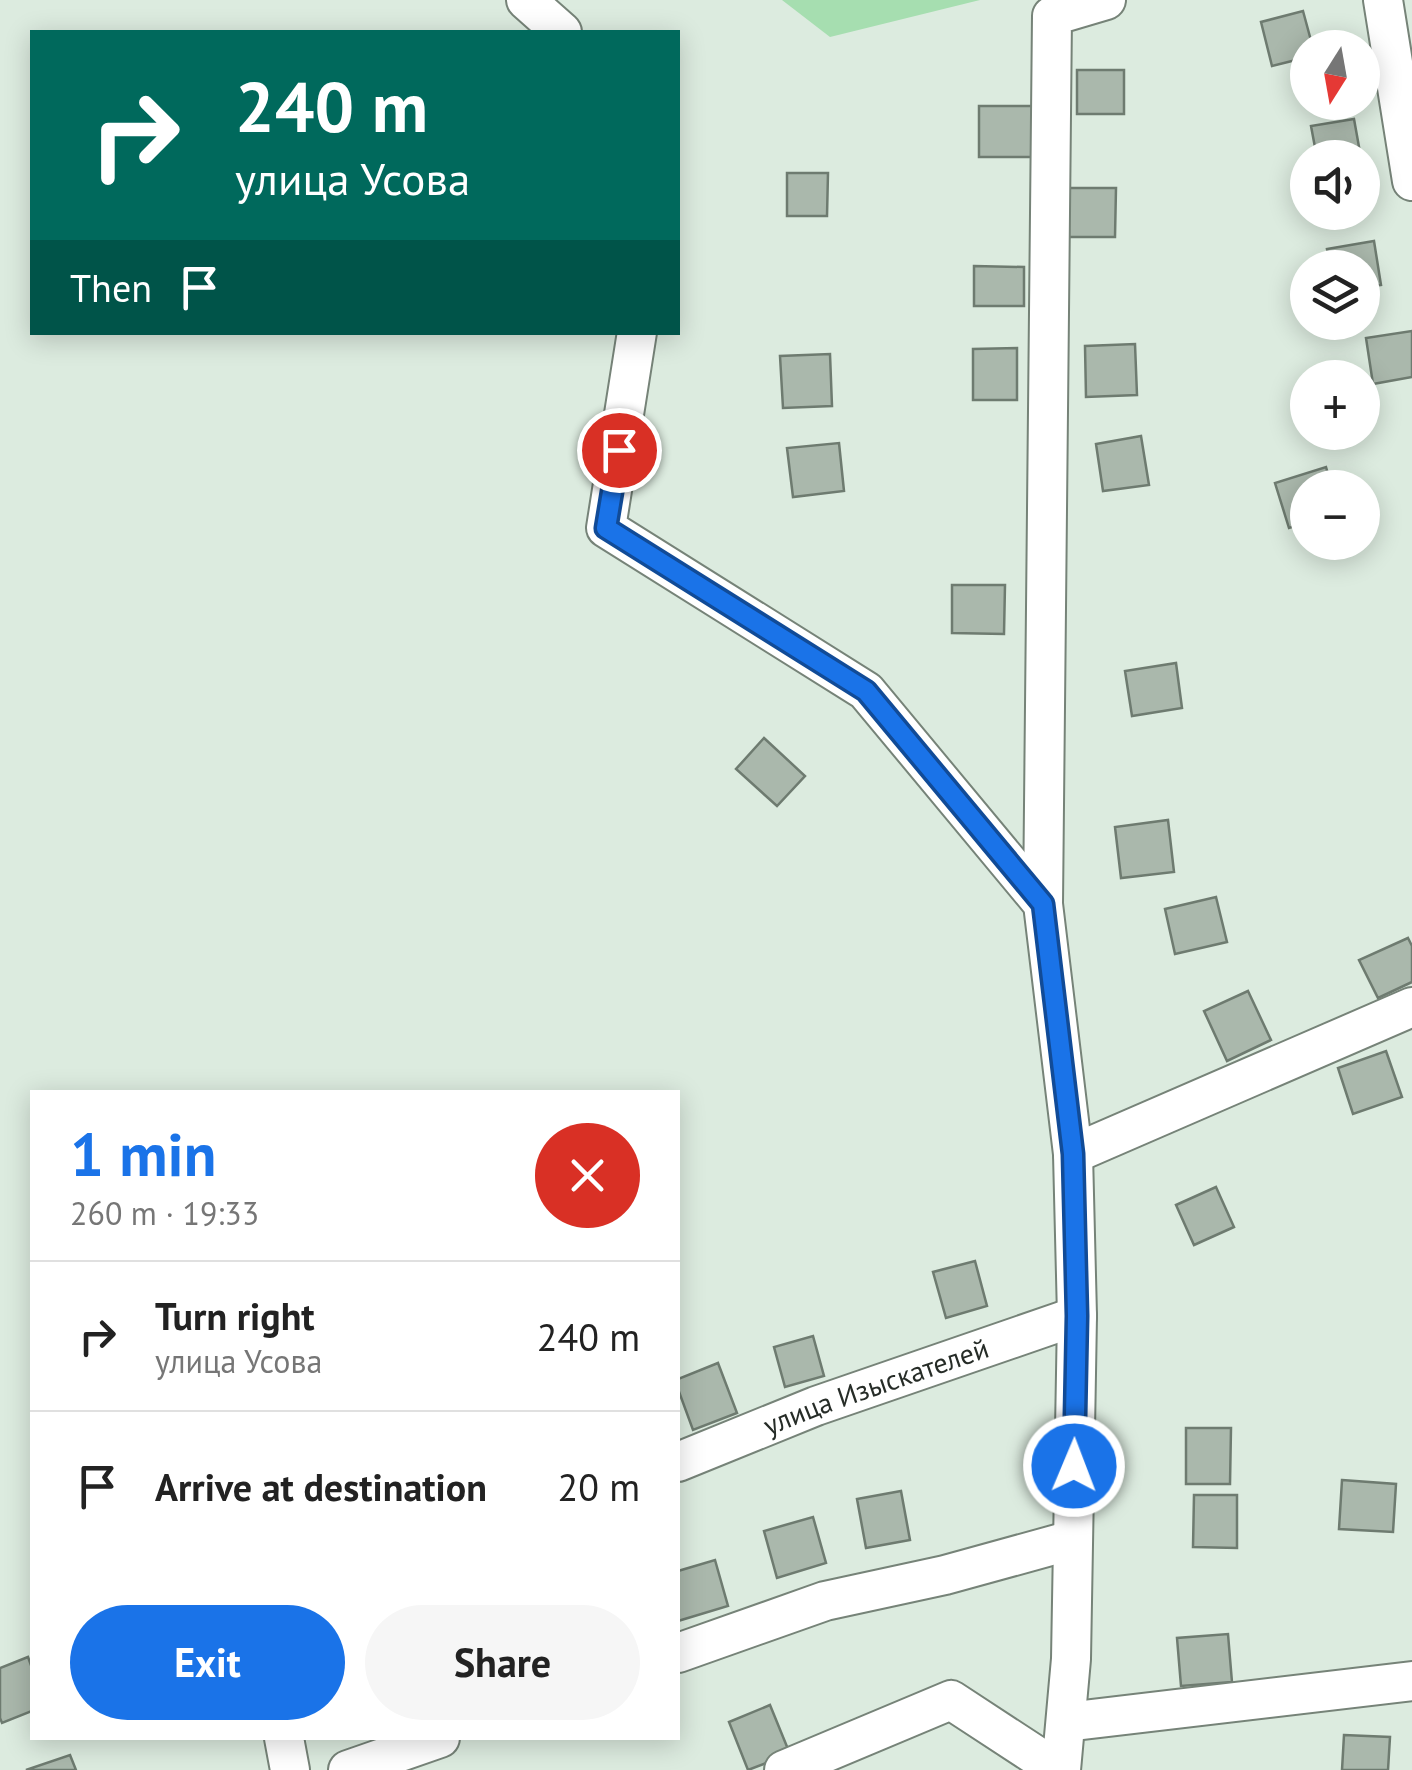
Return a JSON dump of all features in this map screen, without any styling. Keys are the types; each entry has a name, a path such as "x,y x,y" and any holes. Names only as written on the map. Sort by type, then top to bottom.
{"street":[{"path":"526,0 560,30"},
{"path":"784,1770 950,1700 1060,1770 1072,1660 1077,1316 1073,1154 1043,904 1052,16 1106,0"},
{"path":"1382,0 1412,182"},
{"path":"638,335 606,528 866,691 1043,904"},
{"path":"1073,1154 1412,1007"},
{"name":"улица Изыскателей","path":"680,1461 816,1406 1077,1316"},
{"path":"680,1653 825,1601 945,1575 1072,1540"},
{"path":"1066,1722 1412,1681"},
{"path":"284,1740 290,1770"},
{"path":"348,1770 434,1740"}],"green space":[{"path":"782,0 980,0 830,37"}],"building":[{"path":"1303,11 1308,30 1290,30 1290,62 1272,66 1261,22"},
{"path":"1077,70 1124,70 1124,114 1077,114"},
{"path":"979,106 1033,106 1033,157 979,157"},
{"path":"1354,120 1358,140 1314,140 1311,126"},
{"path":"787,173 828,173 827,216 787,216"},
{"path":"1066,188 1116,188 1115,237 1066,237"},
{"path":"1374,241 1375,250 1327,250"},
{"path":"974,266 1024,267 1024,306 974,306"},
{"path":"1412,331 1412,377 1380,383 1380,360 1369,360 1366,340 1380,340 1380,336"},
{"path":"1135,344 1137,395 1086,397 1085,346"},
{"path":"1017,348 1017,400 973,400 973,349"},
{"path":"830,354 832,406 783,408 780,356"},
{"path":"1141,436 1149,485 1103,491 1096,444"},
{"path":"839,443 844,491 793,497 787,448"},
{"path":"1290,478 1290,528 1289,528 1275,483"},
{"path":"952,585 1005,585 1004,634 952,633"},
{"path":"1176,663 1182,708 1132,716 1125,671"},
{"path":"764,738 805,776 777,806 736,769"},
{"path":"1168,820 1174,872 1121,878 1115,827"},
{"path":"1216,897 1227,942 1175,954 1165,909"},
{"path":"1408,938 1412,946 1412,982 1378,998 1359,960"},
{"path":"1248,991 1271,1040 1227,1061 1204,1011"},
{"path":"1386,1051 1402,1097 1353,1114 1338,1068"},
{"path":"1216,1187 1234,1227 1194,1245 1176,1205"},
{"path":"975,1261 987,1306 946,1318 933,1272"},
{"path":"813,1336 824,1376 785,1387 774,1347"},
{"path":"718,1363 737,1413 693,1430 680,1394 680,1378"},
{"path":"1186,1428 1231,1428 1230,1484 1186,1484"},
{"path":"1342,1480 1396,1484 1393,1532 1339,1529"},
{"path":"901,1491 910,1540 866,1548 857,1499"},
{"path":"1194,1495 1237,1495 1237,1548 1193,1547"},
{"path":"813,1517 826,1563 777,1578 764,1531"},
{"path":"715,1560 728,1606 680,1620 680,1570"},
{"path":"1228,1634 1232,1682 1181,1686 1177,1638"},
{"path":"28,1657 30,1662 30,1712 2,1723 0,1718 0,1668"},
{"path":"770,1705 790,1754 748,1770 729,1722"},
{"path":"1344,1735 1390,1737 1388,1770 1342,1770"},
{"path":"70,1755 76,1770 26,1770"}],"route":[{"path":"619,450 606,528 866,691 1043,904 1073,1154 1077,1316 1074,1466"}]}
